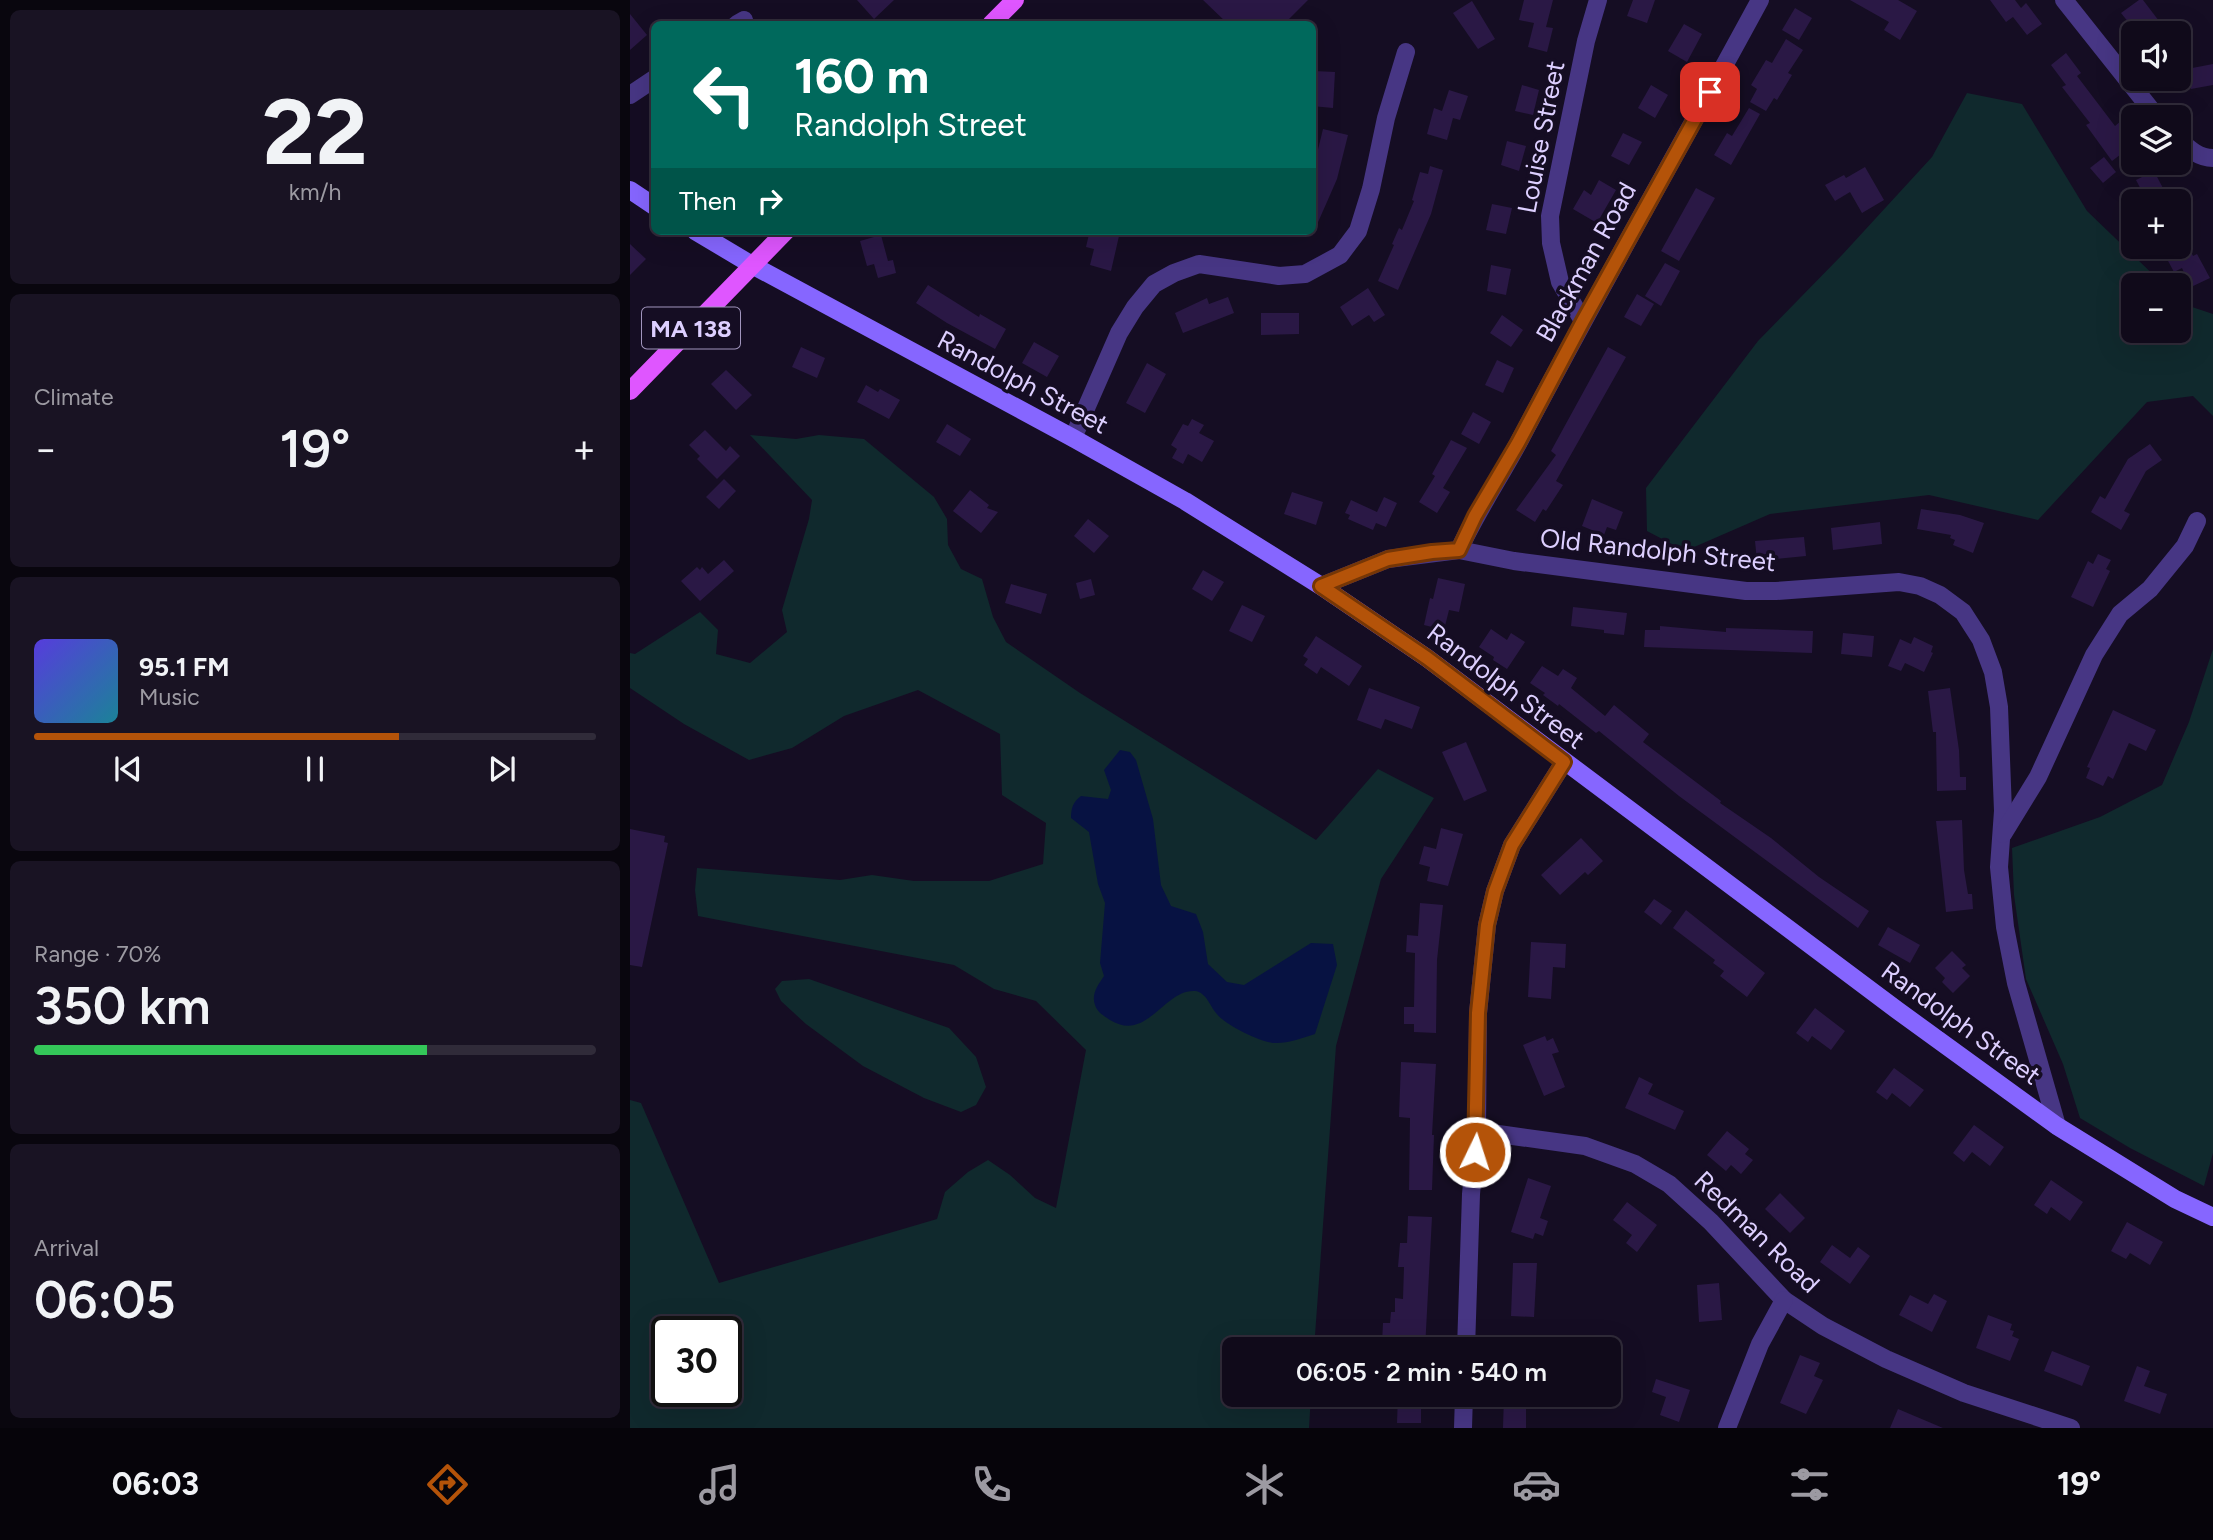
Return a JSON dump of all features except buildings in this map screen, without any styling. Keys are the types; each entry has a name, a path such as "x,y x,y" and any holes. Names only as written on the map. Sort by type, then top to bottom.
{"main road":[{"path":"994,21 1015,0"},
{"path":"630,190 651,204"},
{"name":"Randolph Street","path":"702,235 1185,501 1321,586 1427,658 1897,1010 2057,1126 2175,1199 2213,1217"},
{"name":"MA 138","path":"630,391 782,235"}],"street":[{"name":"Louise Street","path":"1583,321 1560,282 1551,243 1550,216 1586,41 1598,0"},
{"name":"Blackman Road","path":"1459,550 1475,516 1518,443 1760,0"},
{"path":"2064,0 2147,105"},
{"path":"1073,438 1119,333 1154,284 1199,264 1279,276 1305,274 1340,255 1358,231 1371,189 1386,118 1406,52"},
{"path":"630,95 651,81"},
{"path":"2191,151 2205,158 2213,158"},
{"path":"2001,838 2038,777 2094,655 2113,624 2120,614 2150,589 2185,546 2197,521"},
{"name":"Old Randolph Street","path":"1321,586 1388,559 1459,550 1514,561 1746,590 1776,591 1899,582 1920,586 1940,595 1963,612 1981,640 1993,672 2001,744 1999,867 2005,927 2016,983 2057,1126"},
{"path":"1466,1337 1471,1194 1477,1131 1478,1013 1490,914 1512,845 1564,762"},
{"name":"Redman Road","path":"1477,1131 1585,1146 1635,1164 1669,1184 1711,1222 1784,1300 1823,1326 1886,1359 1964,1393 2071,1428"},
{"path":"1727,1428 1760,1344 1784,1300"},
{"path":"1463,1428 1464,1407"}],"green space":[{"path":"1967,93 2022,104 2087,211 2121,244 2121,259 2137,259 2152,273 2121,273 2121,343 2191,343 2191,307 2213,314 2213,416 2193,396 2147,402 2038,520 1929,495 1770,514 1685,551 1647,531 1646,488 1758,341 1932,157"},
{"path":"750,435 796,439 819,435 864,439 934,497 947,519 948,545 961,569 982,579 993,617 1006,642 1080,693 1316,840 1378,769 1434,798 1381,879 1336,1046 1315,1337 1222,1337 1222,1407 1310,1407 1309,1428 630,1428 630,1100 641,1103 719,1283 937,1219 945,1192 968,1172 988,1160 1010,1175 1035,1198 1056,1208 1086,1050 1036,1001 994,989 954,965 698,916 695,890 697,868 840,880 872,875 914,881 989,881 1043,864 1046,823 1002,795 1000,734 918,690 844,716 792,748 749,760 684,724 630,688 630,653 635,654 700,612 718,630 716,654 750,663 787,632 782,610 809,519 812,500"},
{"path":"2213,649 2213,1153 2204,1186 2130,1148 2080,1118 2063,1064 2026,979 2014,895 2012,848 2100,817 2162,785 2189,722"},
{"path":"809,979 949,1028 976,1057 986,1087 976,1105 961,1112 924,1098 863,1066 806,1024 781,1001 775,989 782,981"}],"shaded area":[{"path":"1120,750 1130,752 1136,760 1153,819 1161,885 1171,906 1196,914 1203,932 1208,964 1227,982 1244,985 1311,943 1333,944 1337,965 1315,1034 1284,1043 1259,1039 1227,1022 1216,1013 1205,997 1195,991 1174,998 1135,1025 1123,1025 1110,1020 1097,1010 1094,997 1104,976 1100,963 1105,903 1098,884 1089,832 1071,818 1071,814 1074,803 1081,796 1108,799 1111,790 1104,770"}],"route":[{"path":"1475,1152 1478,1013 1487,925 1495,891 1512,845 1564,762 1427,658 1321,586 1388,559 1459,550 1475,516 1518,443 1710,92"}]}
